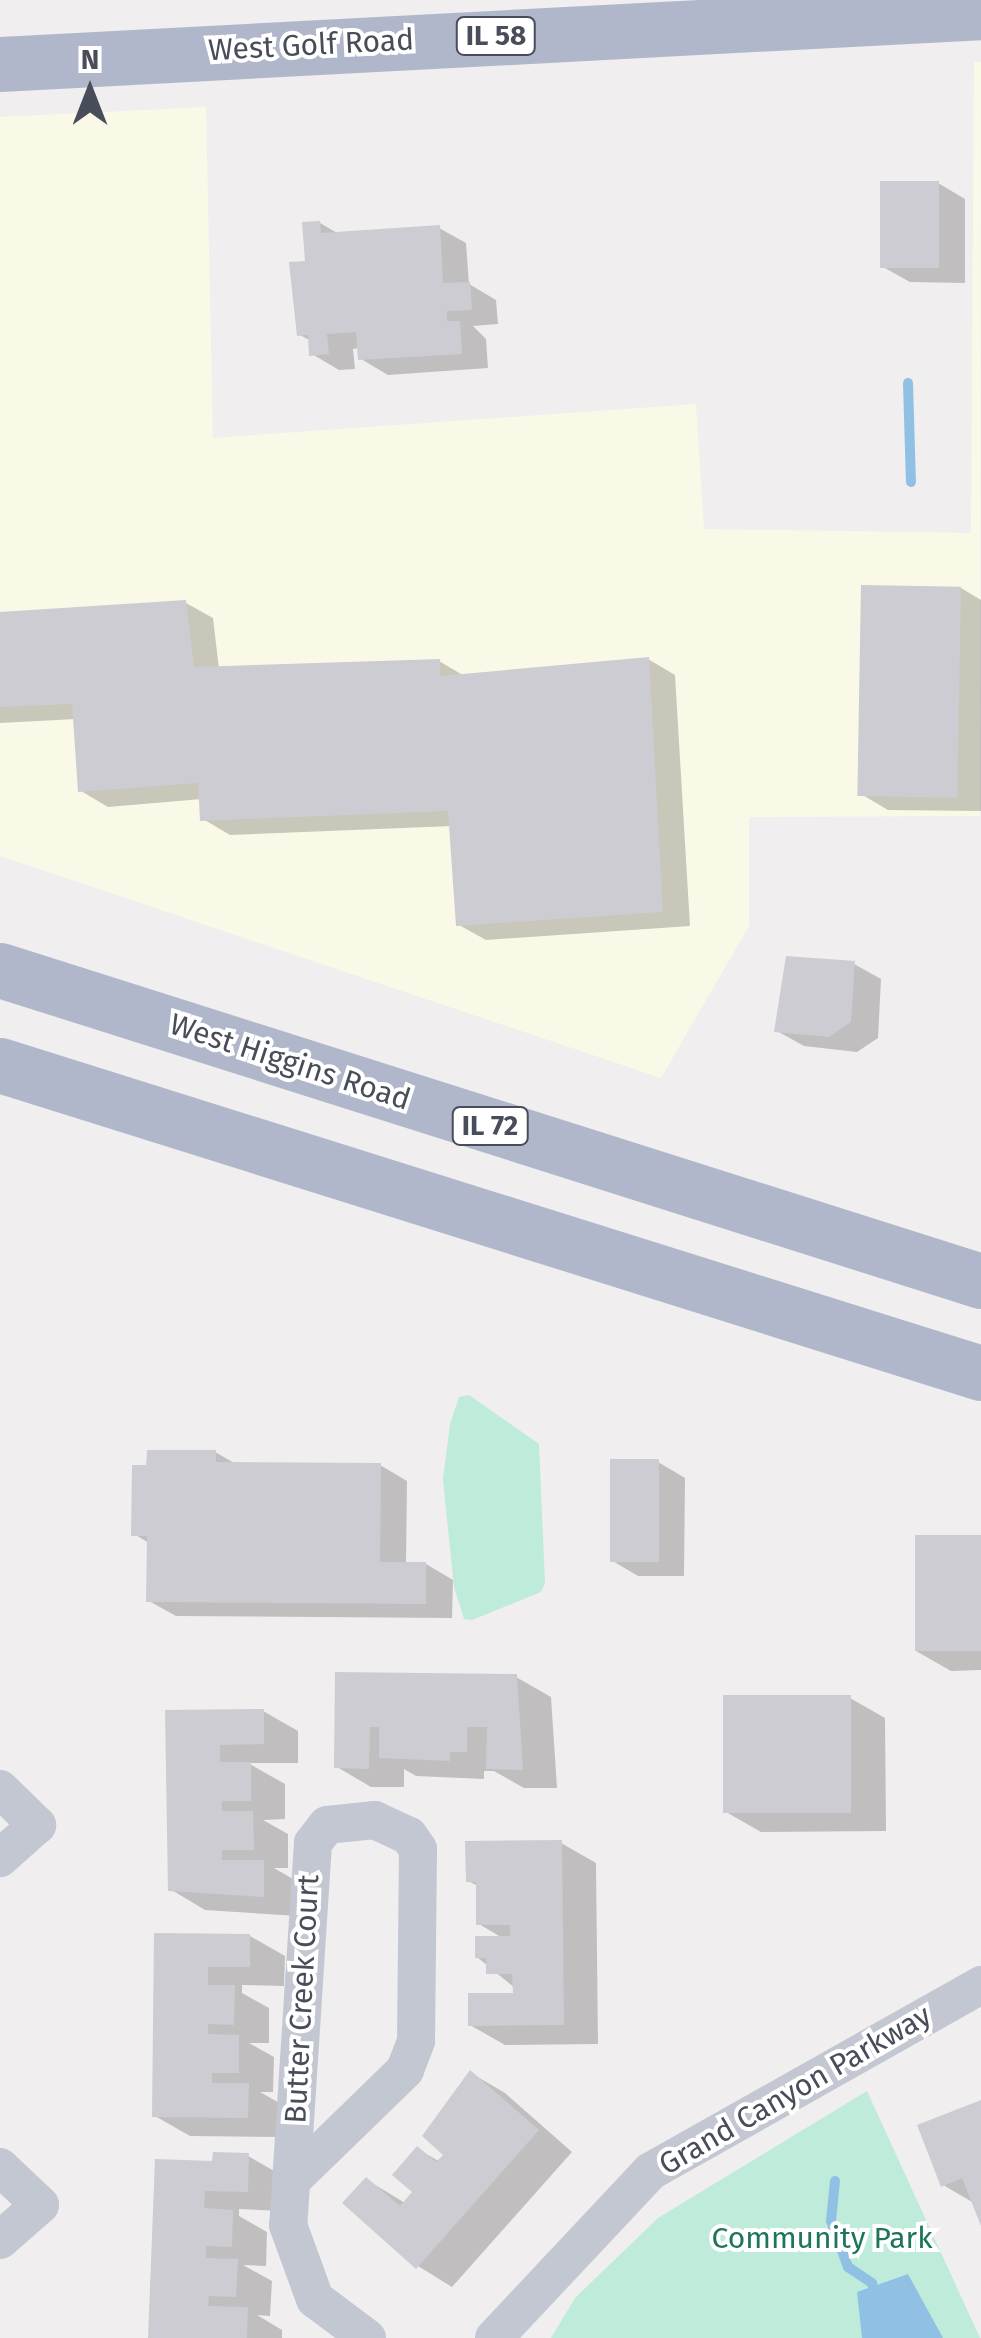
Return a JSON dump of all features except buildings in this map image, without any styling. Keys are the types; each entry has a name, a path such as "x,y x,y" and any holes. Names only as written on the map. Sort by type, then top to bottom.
{"main road":[{"name":"West Golf Road","path":"0,64 723,12 981,12"},
{"name":"West Higgins Road","path":"0,970 981,1281"},
{"path":"0,1065 981,1373"}],"street":[{"path":"0,1790 37,1825 0,1858"},
{"name":"Butter Creek Court","path":"291,2181 404,2070 416,2041 418,1849 409,1836 374,1820 328,1825 314,1843 288,2225 315,2299 367,2338"},
{"name":"Grand Canyon Parkway","path":"494,2338 651,2172 981,1984"},
{"path":"0,2167 40,2205 0,2240"}],"shaded area":[{"path":"974,62 981,62 980,816 749,817 749,926 661,1078 0,856 0,117 206,107 213,438 696,404 704,529 971,533"}],"green space":[{"path":"469,1395 539,1444 545,1583 541,1592 472,1620 464,1619 454,1587 443,1479 450,1424 459,1397"},
{"name":"Community Park","path":"867,2091 980,2338 551,2338 575,2298 658,2218"}],"water":[{"path":"908,2274 943,2338 862,2338 857,2292"}],"waterway":[{"path":"908,383 911,482"},
{"path":"835,2181 831,2221 848,2267 872,2283 876,2298"}]}
